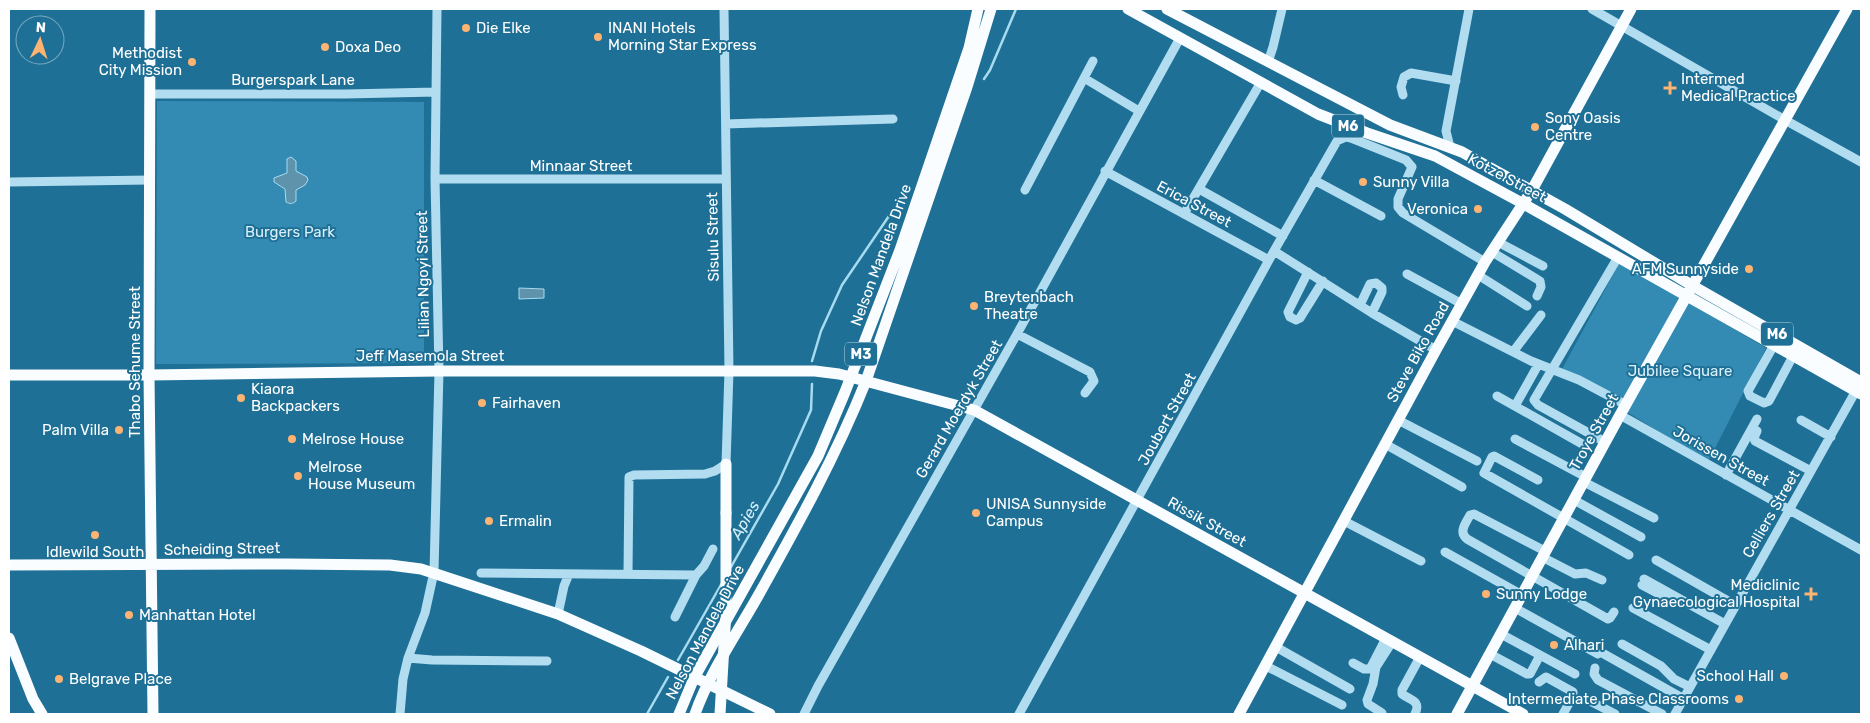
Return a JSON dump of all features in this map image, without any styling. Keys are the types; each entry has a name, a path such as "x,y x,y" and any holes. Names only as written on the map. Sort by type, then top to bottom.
{"main road":[{"name":"Thabo Sehume Street","path":"150,9 149,375 153,714"},
{"name":"Nelson Mandela Drive","path":"679,714 694,678 818,456 851,377 903,240 969,48 978,9"},
{"name":"Nelson Mandela Drive","path":"695,714 707,685 758,597 826,471 866,381 967,87 991,9"},
{"name":"Kotze Street","path":"1128,9 1340,123 1435,156 1522,203 1774,346 1860,386"},
{"name":"Kotze Street","path":"1167,9 1395,128 1462,152 1532,190 1860,386"},
{"name":"Steve Biko Road","path":"1239,714 1452,321 1488,257 1532,190 1631,9"},
{"name":"Troye Street","path":"1457,714 1605,442 1847,9"},
{"name":"Jeff Masemola Street","path":"9,375 438,371 815,371 866,381"},
{"name":"Rissik Street","path":"866,381 974,410 1522,714"},
{"path":"720,714 725,628 726,464"},
{"name":"Scheiding Street","path":"9,565 390,565 434,572 558,614 770,714"},
{"path":"9,638 33,699 42,714"}],"street":[{"name":"Lilian Ngoyi Street","path":"400,714 408,658 424,613 434,572 438,371 435,179 437,9"},
{"name":"Sisulu Street","path":"724,9 729,371 726,464"},
{"path":"1268,62 1282,9"},
{"path":"1450,147 1446,131 1469,9"},
{"path":"1592,9 1861,162"},
{"name":"Gerard Moerdyk Street","path":"804,714 1180,38"},
{"path":"1025,190 1093,61"},
{"path":"1403,95 1401,87 1404,77 1411,73 1456,81"},
{"path":"1084,78 1139,111"},
{"path":"1184,214 1261,82"},
{"name":"Burgerspark Lane","path":"150,94 436,92"},
{"path":"726,124 893,119"},
{"path":"1433,141 1446,131"},
{"name":"Joubert Street","path":"1019,714 1282,236 1334,145 1340,138 1351,138 1406,160 1412,167 1398,199 1398,207 1403,213 1488,257"},
{"name":"Erica Street","path":"1106,171 1269,260"},
{"name":"Minnaar Street","path":"435,179 726,179"},
{"path":"9,182 150,180"},
{"path":"1314,180 1381,216"},
{"path":"1199,189 1282,236"},
{"path":"1498,242 1543,266"},
{"path":"1274,251 1372,313 1436,350"},
{"path":"1488,257 1540,281 1541,287 1537,296"},
{"path":"1605,442 1535,402 1534,398 1618,257"},
{"path":"1308,272 1288,312 1290,317 1296,320 1300,318 1323,281"},
{"path":"1407,274 1462,304"},
{"path":"1478,275 1527,306"},
{"path":"1360,305 1370,284 1376,283 1382,288 1382,292 1372,313"},
{"path":"1513,352 1541,315"},
{"path":"1452,321 1538,365 1579,380 1626,405"},
{"path":"1017,334 1090,372 1094,381 1085,393"},
{"path":"1774,346 1748,391 1750,396 1764,403 1769,401 1793,356"},
{"path":"1515,406 1538,365"},
{"name":"Celliers Street","path":"1675,714 1788,509 1860,386"},
{"path":"1497,396 1584,445"},
{"name":"Jorissen Street","path":"1620,415 1861,550"},
{"path":"1726,474 1757,419"},
{"path":"1398,420 1477,461"},
{"path":"1801,420 1831,437"},
{"path":"1756,431 1755,441 1811,471"},
{"path":"1515,439 1654,518"},
{"path":"1385,444 1462,487"},
{"path":"1538,480 1493,456 1484,474 1629,555"},
{"path":"628,574 629,477 634,475 706,474 726,464"},
{"path":"1574,500 1641,537"},
{"path":"1602,580 1586,573 1575,574 1476,514 1470,515 1462,532 1463,536 1608,619 1614,612"},
{"path":"1344,521 1421,561"},
{"path":"675,617 696,575 714,549"},
{"path":"1444,552 1601,654 1684,699"},
{"path":"1660,560 1737,603"},
{"path":"1454,562 1519,600"},
{"path":"481,573 696,575"},
{"path":"558,614 564,586 569,574"},
{"path":"1643,582 1724,626"},
{"path":"1633,608 1711,650"},
{"path":"1501,634 1575,674"},
{"path":"1353,663 1364,669 1370,669 1389,640"},
{"path":"1382,713 1368,704 1366,700 1373,684 1376,667 1389,640"},
{"path":"1622,644 1661,666 1671,676 1690,687"},
{"path":"1276,647 1350,689"},
{"path":"1490,654 1528,674 1538,659"},
{"path":"1415,714 1417,705 1402,694 1402,690 1420,657"},
{"path":"408,658 547,661"},
{"path":"1266,666 1342,705"},
{"path":"1595,668 1594,674 1598,680 1662,714"},
{"path":"1540,682 1546,677 1572,690 1573,696 1563,714"},
{"path":"1590,701 1615,714"}],"green space":[{"name":"Burgers Park","path":"157,101 424,102 424,363 156,364"},
{"name":"Jubilee Square","path":"1620,262 1766,348 1708,462 1561,371"}],"shaded area":[{"path":"291,157 296,161 296,171 307,177 308,180 305,185 296,190 296,201 294,203 286,202 285,189 274,182 274,178 287,173 287,159"},
{"path":"519,288 544,289 544,298 519,299"}],"waterway":[{"name":"Apies","path":"984,79 990,70 1016,9"},
{"name":"Apies","path":"812,361 821,331 842,285 906,191"},
{"name":"Apies","path":"731,567 778,484 811,410 812,384"},
{"name":"Apies","path":"678,660 722,583"},
{"name":"Apies","path":"647,714 668,677"}],"place":[{"name":"Die Elke","path":"466,28"},
{"name":"INANI Hotels Morning Star Express","path":"598,37"},
{"name":"Doxa Deo","path":"325,47"},
{"name":"Methodist City Mission","path":"192,62"},
{"name":"Intermed Medical Practice","path":"1670,88"},
{"name":"Sony Oasis Centre","path":"1535,127"},
{"name":"Sunny Villa","path":"1363,182"},
{"name":"Veronica","path":"1478,209"},
{"name":"AFM Sunnyside","path":"1749,269"},
{"name":"Breytenbach Theatre","path":"974,306"},
{"name":"Kiaora Backpackers","path":"241,398"},
{"name":"Fairhaven","path":"482,403"},
{"name":"Palm Villa","path":"119,430"},
{"name":"Melrose House","path":"292,439"},
{"name":"Melrose House Museum","path":"298,476"},
{"name":"UNISA Sunnyside Campus","path":"976,513"},
{"name":"Ermalin","path":"489,521"},
{"name":"Idlewild South","path":"95,535"},
{"name":"Sunny Lodge","path":"1486,594"},
{"name":"Mediclinic Gynaecological Hospital","path":"1811,594"},
{"name":"Manhattan Hotel","path":"129,615"},
{"name":"Alhari","path":"1554,645"},
{"name":"School Hall","path":"1784,676"},
{"name":"Belgrave Place","path":"59,679"},
{"name":"Intermediate Phase Classrooms","path":"1739,699"}]}
